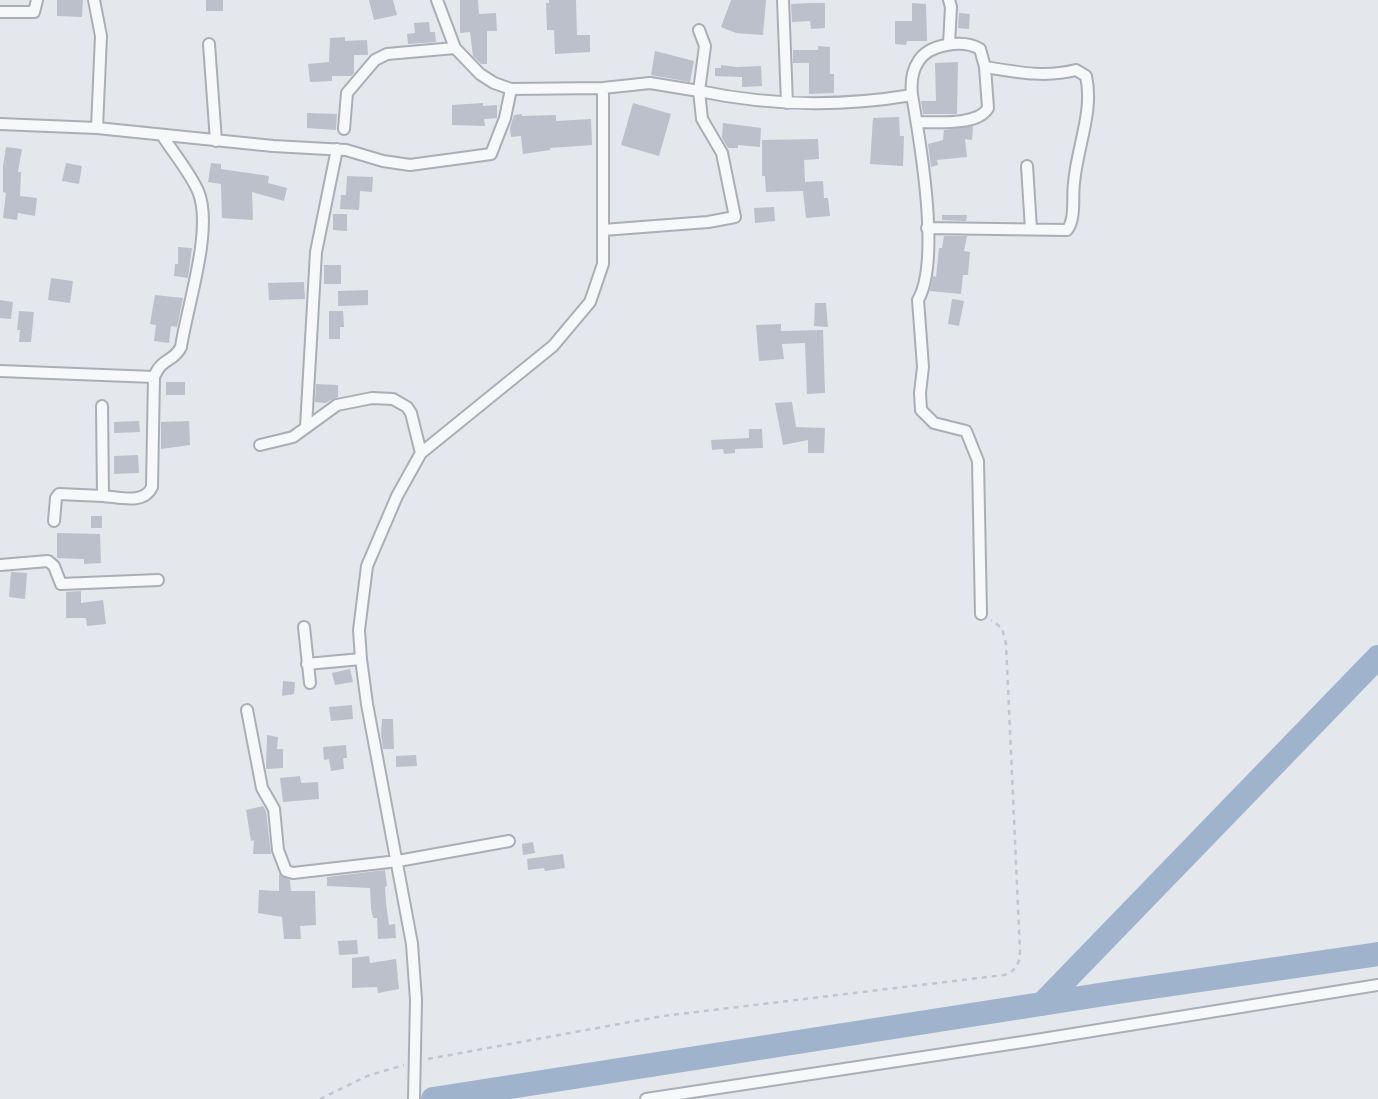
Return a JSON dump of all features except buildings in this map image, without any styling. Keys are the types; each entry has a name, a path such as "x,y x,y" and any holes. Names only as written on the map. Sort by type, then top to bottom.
{"street":[{"path":"0,12 34,12 37,0"},
{"path":"94,0 101,36 97,128"},
{"path":"437,0 455,48 480,74 511,89 603,88 650,83 740,100 787,103 878,101 912,95"},
{"path":"783,0 787,103"},
{"path":"949,0 949,44"},
{"path":"603,230 708,222 735,217 722,153 702,119 699,91 705,46 699,30"},
{"path":"209,44 216,141"},
{"path":"917,122 960,121 985,113 988,108 985,67 979,49 972,44 949,44 928,52 918,61 911,84 927,228 927,275 918,300 923,367 921,410 934,423 966,431 978,461 981,614"},
{"path":"344,129 347,93 362,72 375,60 387,54 455,48"},
{"path":"927,228 1067,230 1072,223 1074,181 1088,100 1086,76 1076,70 1059,75 1028,74 985,67"},
{"path":"414,1099 416,1000 412,944 361,659 359,630 367,566 397,496 421,453 553,346 590,302 603,264 603,88"},
{"path":"0,124 97,128 216,141 337,149 410,165 491,154 505,118 511,89"},
{"path":"54,521 56,498 59,494 139,498 146,496 152,487 154,377 158,366 175,356 181,347 203,231 202,204 198,192 162,135"},
{"path":"306,427 316,252 337,149"},
{"path":"1027,166 1031,229"},
{"path":"0,372 154,377"},
{"path":"260,444 293,437 337,404 372,398 393,399 407,407 411,413 421,453"},
{"path":"102,406 103,496"},
{"path":"0,565 48,561 54,566 61,584 158,580"},
{"path":"304,627 310,683"},
{"path":"307,664 361,659"},
{"path":"247,710 262,788 274,810 278,850 286,871 293,873 398,861 509,841"},
{"path":"646,1099 1378,985"}],"path":[{"path":"320,1099 368,1076 663,1016 1004,975 1013,971 1018,965 1020,950 1006,644 1002,628 981,614"}],"waterway":[{"path":"1042,1004 1378,657"},
{"path":"433,1099 1378,954"}]}
